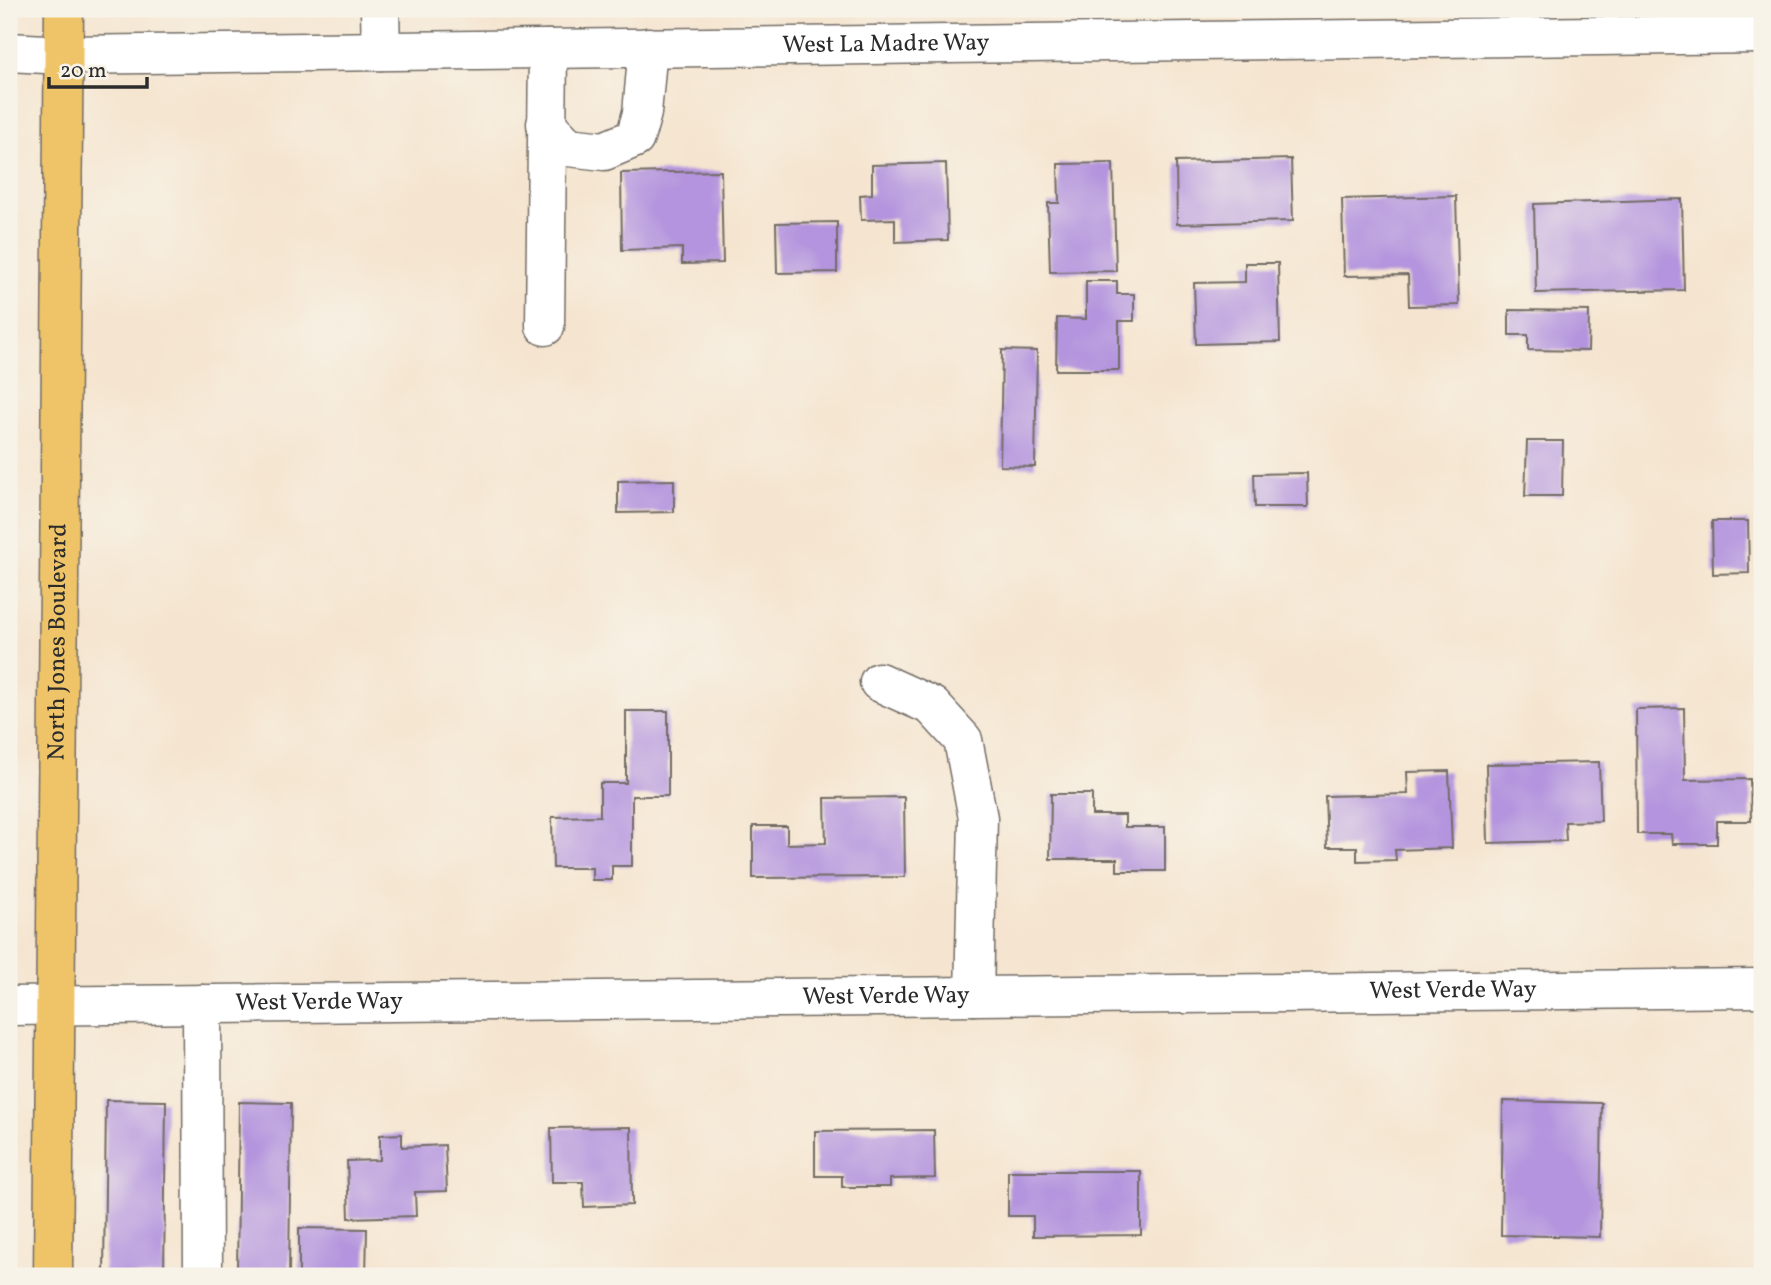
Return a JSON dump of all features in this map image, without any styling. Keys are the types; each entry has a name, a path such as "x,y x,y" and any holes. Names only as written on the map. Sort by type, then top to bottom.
{"main road":[{"name":"North Jones Boulevard","path":"53,1276 64,9"}],"street":[{"path":"380,9 381,51"},
{"name":"West La Madre Way","path":"9,52 64,55 1762,34"},
{"path":"547,124 568,148 604,151 635,138 642,113 648,47"},
{"path":"545,327 548,49"},
{"path":"879,682 932,706 963,740 978,818 974,996"},
{"name":"West Verde Way","path":"9,1006 1762,988"},
{"path":"202,1004 203,1276"}],"building":[{"path":"1291,159 1293,221 1177,224 1176,162"},
{"path":"946,163 948,240 895,242 895,219 861,220 860,195 872,194 872,165"},
{"path":"1113,163 1116,271 1050,272 1048,203 1059,203 1058,164"},
{"path":"721,171 723,263 682,264 682,248 622,250 621,173"},
{"path":"1456,196 1459,305 1409,306 1408,275 1344,276 1342,199"},
{"path":"1682,199 1684,290 1536,293 1534,204"},
{"path":"837,222 837,272 777,273 776,223"},
{"path":"1245,263 1278,263 1280,342 1196,344 1194,283 1245,282"},
{"path":"1086,281 1117,281 1117,294 1134,294 1134,321 1119,321 1119,370 1056,370 1057,318 1086,319"},
{"path":"1509,310 1589,311 1588,351 1528,350 1528,335 1509,335"},
{"path":"1002,350 1037,351 1035,467 1000,466"},
{"path":"1527,441 1563,441 1562,496 1525,496"},
{"path":"1307,473 1308,507 1255,507 1254,474"},
{"path":"674,480 674,512 618,513 618,481"},
{"path":"1712,521 1748,521 1749,573 1713,574"},
{"path":"1684,708 1685,780 1750,779 1751,821 1717,821 1717,844 1672,844 1671,834 1637,834 1636,709"},
{"path":"626,711 668,711 668,796 632,796 632,866 612,866 612,880 592,880 592,868 553,868 552,817 600,816 600,783 626,783"},
{"path":"1599,762 1601,821 1565,822 1566,841 1488,843 1486,764"},
{"path":"1449,771 1452,848 1395,850 1396,860 1357,861 1357,847 1327,847 1325,796 1408,794 1407,772"},
{"path":"1051,794 1092,794 1092,815 1125,815 1125,827 1165,827 1165,871 1117,871 1117,859 1050,859"},
{"path":"904,797 905,877 753,878 753,826 787,826 787,844 826,843 825,798"},
{"path":"106,1100 166,1101 164,1276 104,1276"},
{"path":"1503,1101 1602,1103 1600,1237 1501,1235"},
{"path":"239,1102 291,1103 289,1276 237,1276"},
{"path":"631,1127 632,1205 584,1207 583,1182 552,1182 551,1128"},
{"path":"934,1130 935,1178 890,1179 890,1187 842,1187 842,1176 815,1176 815,1131"},
{"path":"402,1134 402,1147 445,1145 447,1191 415,1192 416,1216 349,1218 347,1161 380,1160 380,1135"},
{"path":"1008,1171 1141,1171 1141,1235 1033,1236 1033,1216 1008,1216"},
{"path":"299,1228 367,1229 366,1276 299,1276"}]}
